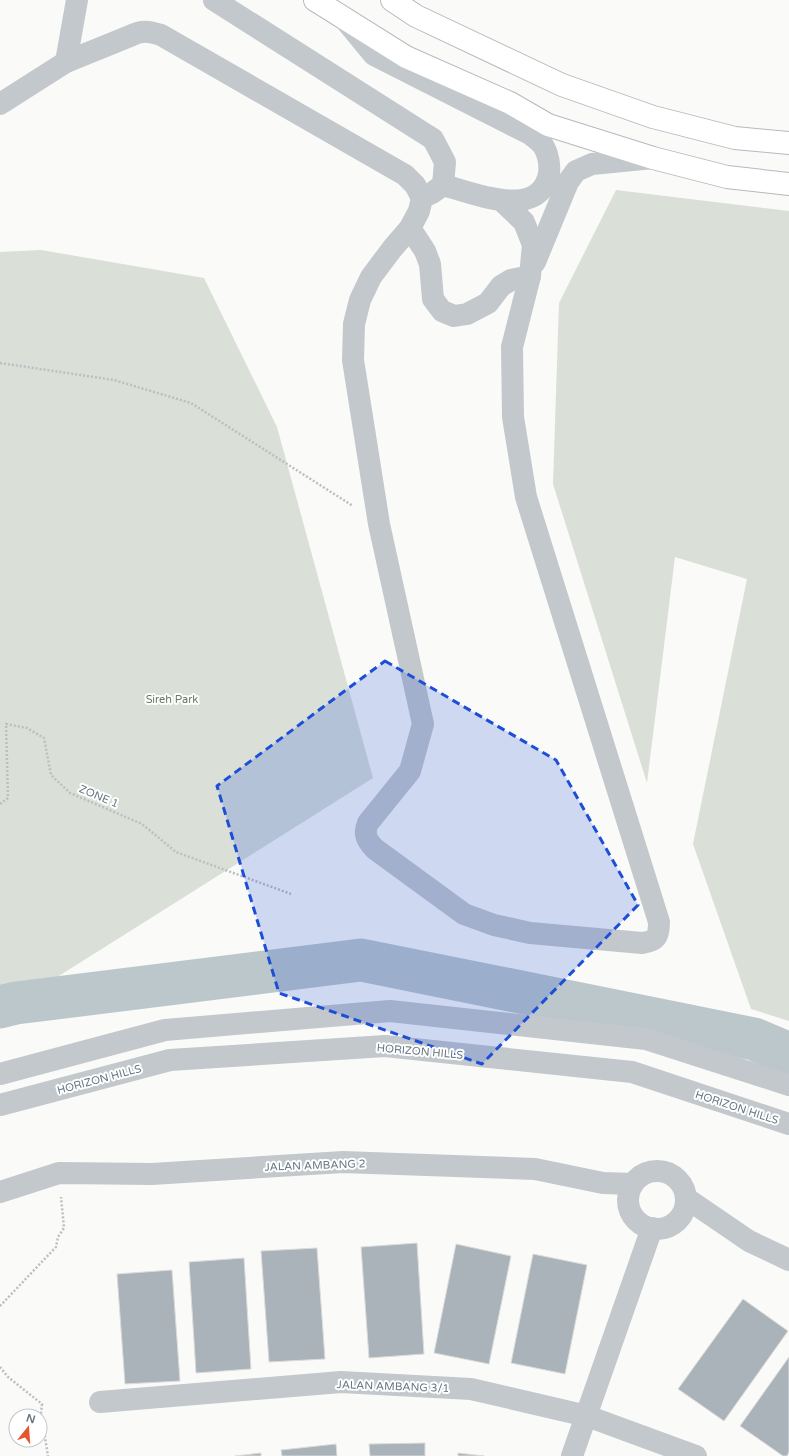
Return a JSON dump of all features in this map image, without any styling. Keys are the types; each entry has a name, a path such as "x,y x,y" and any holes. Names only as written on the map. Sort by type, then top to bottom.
{"main road":[{"path":"315,0 406,57 510,104 548,124 653,158 727,177 789,184"},
{"path":"392,0 416,16 562,84 653,117 735,138 789,143"}],"street":[{"path":"66,62 77,0"},
{"path":"214,0 432,139 445,162 443,186"},
{"path":"343,17 374,55 530,134 544,146 550,164 549,175 543,188 534,197 520,201 502,201 443,186 422,198"},
{"path":"0,104 66,62 130,36 138,31 150,31 161,35 405,175 415,185 422,198 419,211 410,228 371,277 360,300 354,324 353,360 379,524 423,724 410,771 368,823 365,830 367,841 375,849 464,914 494,925 530,933 642,943 652,941 659,933 659,922 526,497 513,417 512,347 530,276 568,182 576,171 592,164 653,158"},
{"path":"502,201 524,222 530,233 533,245 530,276"},
{"path":"410,228 425,251 430,264 433,300 442,311 454,316 467,314 488,303 501,286 511,280 530,276"},
{"path":"0,1074 165,1030 390,1011 646,1039 789,1085"},
{"name":"HORIZON HILLS","path":"0,1105 170,1060 385,1046 632,1072 789,1124"},
{"name":"JALAN AMBANG 2","path":"0,1192 59,1173 152,1174 343,1162 535,1169 603,1183 633,1184"},
{"path":"656,1171 673,1175 684,1189 686,1207 682,1215 669,1226 652,1228 643,1225 630,1211 628,1202 629,1192 633,1184 639,1177 646,1173 656,1171"},
{"path":"686,1198 749,1241 789,1260"},
{"path":"572,1456 652,1228"},
{"name":"JALAN AMBANG 3/1","path":"100,1402 341,1382 471,1389 587,1416 696,1456"}],"path":[{"path":"0,363 114,380 191,403 379,524"},
{"name":"ZONE 1","path":"0,804 8,798 6,724 27,728 44,738 51,776 70,793 142,824 176,852 292,894"},
{"path":"0,1306 56,1247 58,1237 64,1228 59,1173"},
{"path":"0,1367 8,1377 42,1404 41,1413 48,1456"}],"highlighted area":[{"path":"385,661 556,760 638,905 482,1064 279,993 217,786"}],"green space":[{"path":"616,190 789,211 789,1021 751,1009 693,844 747,579 675,557 647,783 553,484 559,303"},
{"name":"Sireh Park","path":"41,250 204,278 277,427 373,778 16,1003 0,1007 0,252"}],"building":[{"path":"417,1243 424,1354 369,1358 361,1247"},
{"path":"456,1244 511,1256 489,1364 434,1353"},
{"path":"317,1248 325,1359 269,1362 261,1251"},
{"path":"533,1254 587,1265 565,1374 511,1363"},
{"path":"244,1258 251,1369 196,1373 189,1262"},
{"path":"172,1270 180,1381 125,1384 117,1274"},
{"path":"743,1299 788,1331 724,1421 678,1389"},
{"path":"789,1357 789,1452 787,1456 783,1456 740,1426"},
{"path":"425,1443 425,1456 370,1456 369,1444"},
{"path":"336,1444 337,1456 282,1456 281,1450"},
{"path":"261,1453 261,1456 235,1456"},
{"path":"458,1453 484,1456 458,1456"}],"waterway":[{"path":"0,1007 16,1003 361,960 754,1039 789,1054"}]}
